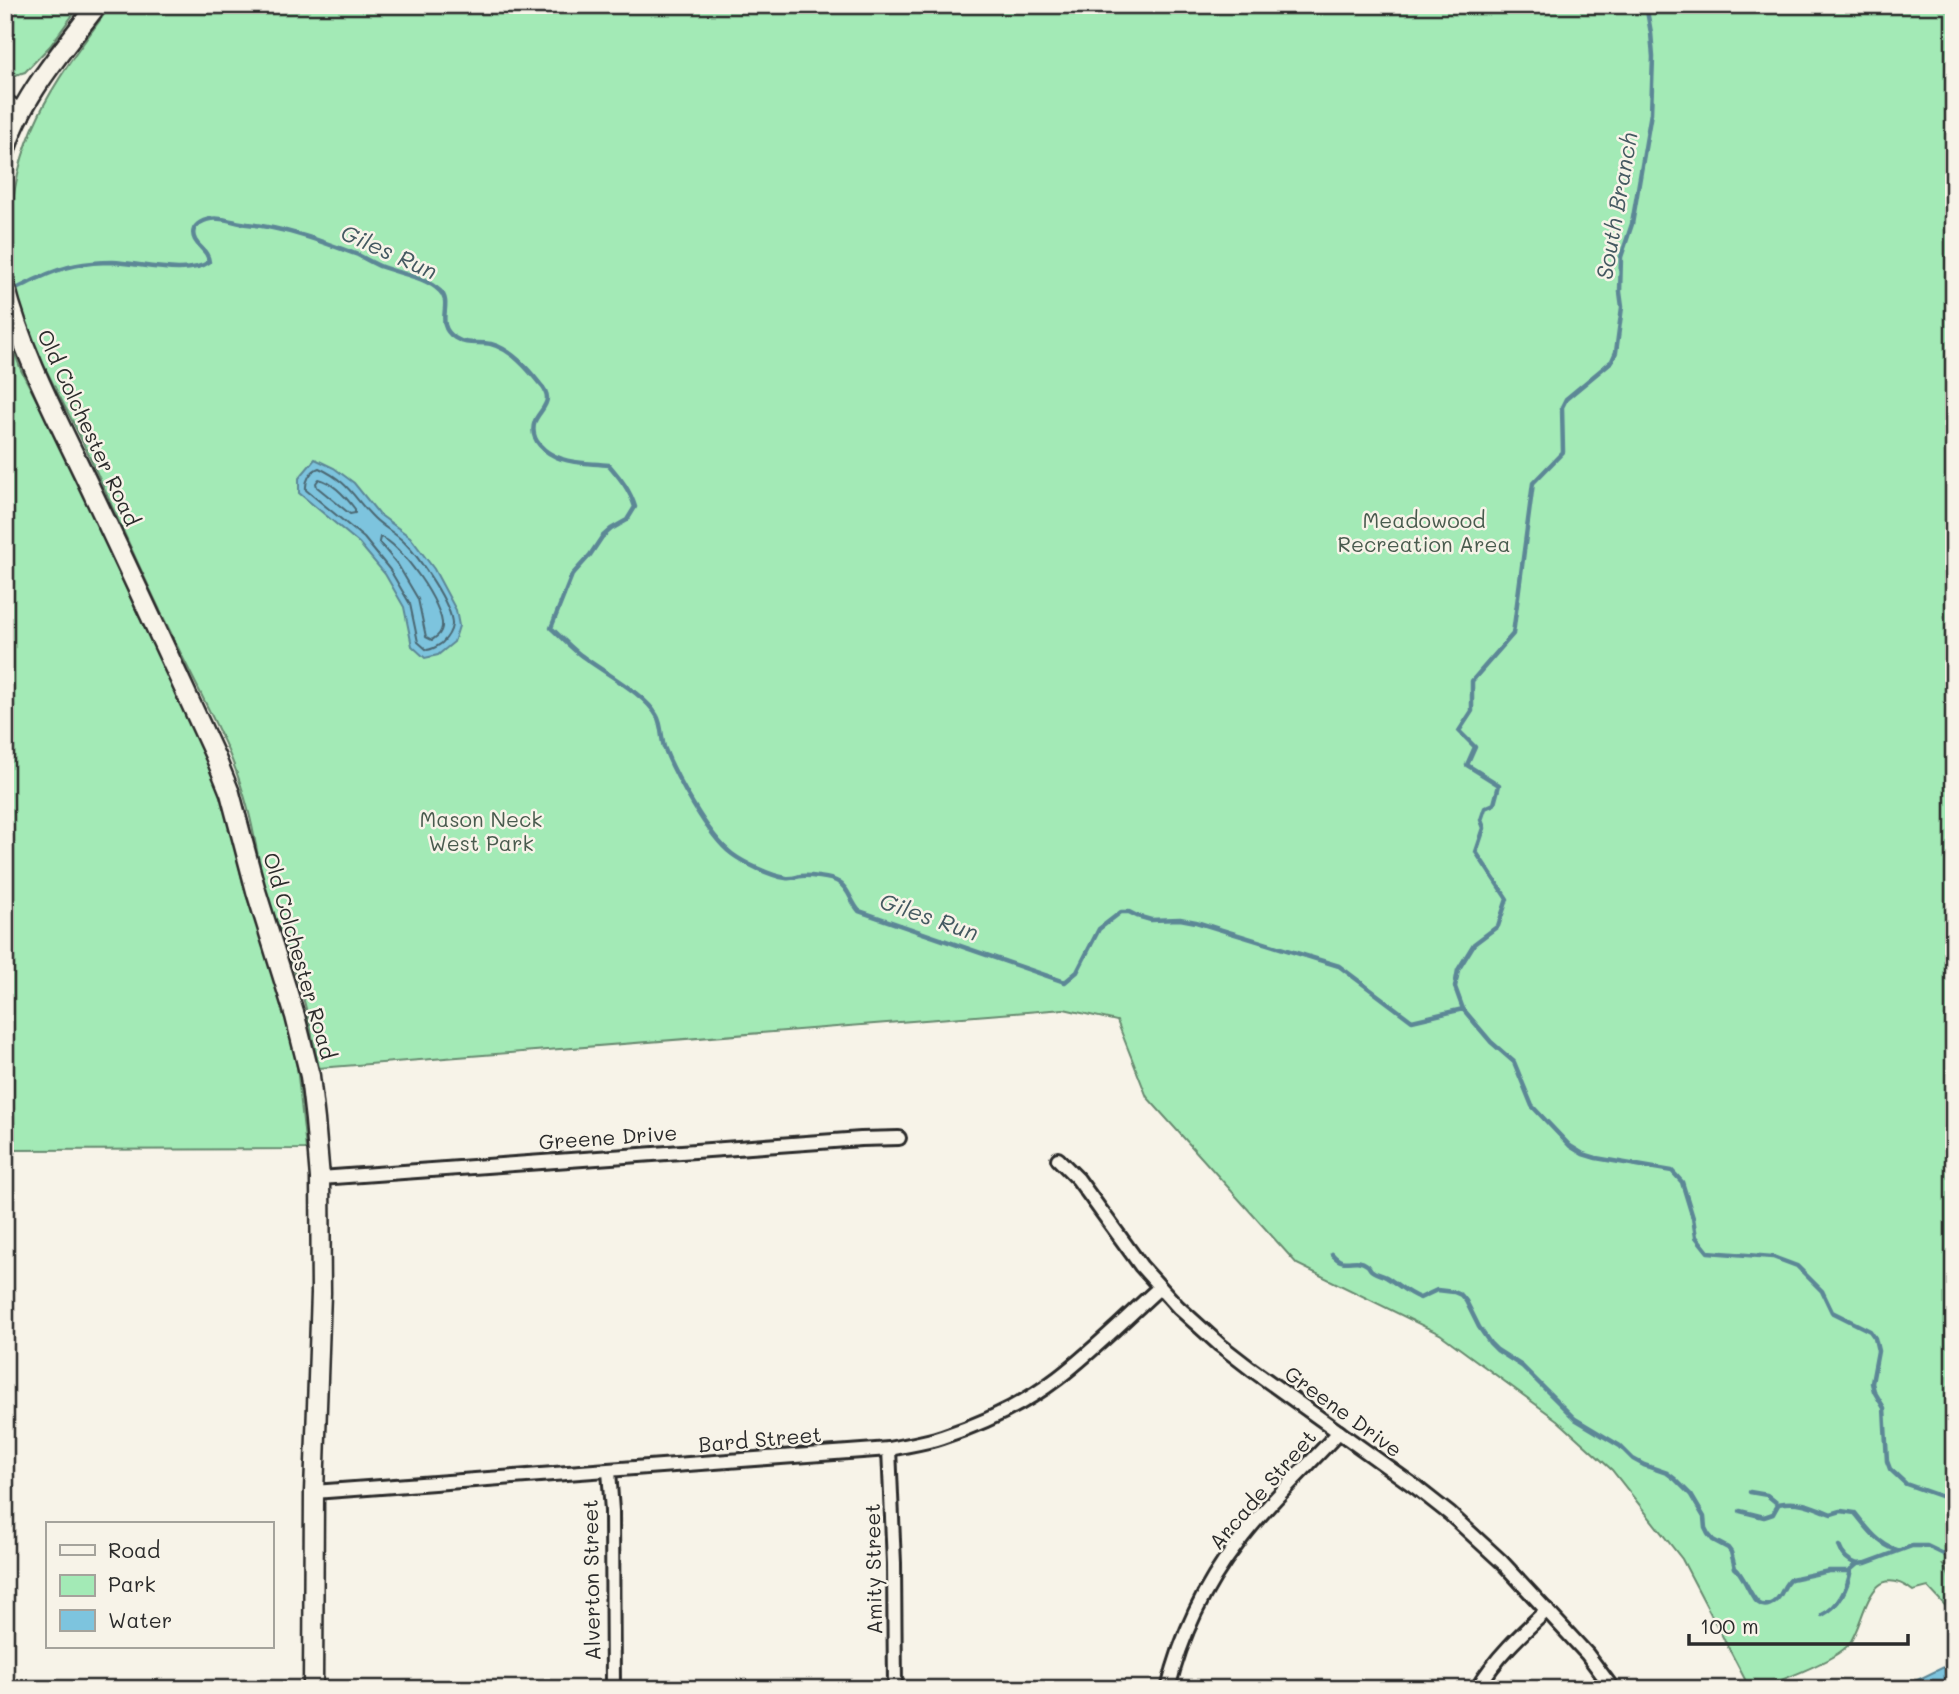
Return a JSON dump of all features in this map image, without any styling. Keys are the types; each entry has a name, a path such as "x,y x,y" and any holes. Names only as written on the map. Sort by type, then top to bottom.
{"street":[{"path":"5,152 20,115 39,84 97,5"},
{"path":"5,103 20,115"},
{"name":"Old Colchester Road","path":"5,285 30,362 96,498 230,793 310,1076 320,1178 321,1319 314,1492 313,1689"},
{"name":"Greene Drive","path":"320,1178 899,1138"},
{"name":"Greene Drive","path":"1058,1159 1078,1179 1159,1288 1220,1345 1450,1514 1502,1562 1547,1610 1587,1654 1613,1689"},
{"name":"Bard Street","path":"314,1492 889,1449 941,1437 996,1415 1031,1396 1078,1362 1159,1288"},
{"name":"Arcade Street","path":"1168,1689 1187,1629 1209,1585 1254,1523 1339,1432"},
{"name":"Amity Street","path":"889,1449 894,1563 895,1689"},
{"name":"Alverton Street","path":"609,1471 612,1511 613,1689"},
{"path":"1477,1689 1486,1673 1514,1641 1547,1610"}],"green space":[{"path":"5,5 80,5 50,46 25,72 6,78"},
{"name":"Meadowood Recreation Area","path":"111,5 1954,5 1954,1571 1942,1564 1951,1582 1954,1615 1928,1587 1913,1591 1898,1583 1886,1582 1877,1587 1870,1596 1855,1634 1842,1650 1802,1671 1750,1689 1682,1559 1612,1470 1557,1420 1440,1334 1297,1264 1147,1097 1117,1021 1064,1009 319,1068 304,1001 268,897 249,813 234,764 35,346 17,293 11,233 13,198 19,167 41,110 73,58"},
{"path":"5,327 21,370 73,471 216,777 245,892 278,985 290,1029 306,1149 5,1150"}],"water":[{"path":"315,459 334,468 354,483 379,514 410,537 434,569 456,610 459,626 454,642 438,655 425,658 412,646 404,607 385,574 359,543 299,493 299,478"},
{"path":"1954,1662 1954,1689 1899,1689"}],"waterway":[{"name":"South Branch","path":"1463,1009 1455,987 1458,970 1474,944 1498,926 1507,899 1476,852 1484,828 1481,820 1485,808 1494,804 1499,785 1467,765 1475,747 1459,731 1472,711 1472,681 1513,634 1533,483 1563,452 1562,407 1566,399 1612,361 1616,352 1622,307 1621,257 1632,224 1651,113 1653,57 1646,5"},
{"name":"Giles Run","path":"10,291 57,270 84,264 113,262 176,269 200,266 209,262 195,240 194,230 200,223 216,219 303,236 434,286 444,296 445,326 455,338 464,342 491,344 505,350 544,388 547,401 533,428 540,445 550,454 567,461 609,465 630,495 635,507 627,520 602,537 572,575 551,628 578,653 632,690 651,707 659,720 664,747 684,788 713,834 732,854 758,869 780,877 809,876 835,881 844,887 859,911 1065,982 1077,972 1099,929 1121,912 1129,912 1151,920 1180,919 1196,922 1339,966 1412,1021 1463,1009 1491,1042 1514,1062 1532,1106 1570,1146 1596,1158 1672,1171 1682,1182 1696,1237 1708,1252 1773,1257 1797,1266 1822,1291 1832,1312 1870,1331 1878,1351 1872,1383 1884,1408 1887,1461 1890,1469 1906,1484 1954,1503"},
{"path":"1332,1254 1341,1261 1362,1262 1420,1298 1437,1290 1461,1295 1490,1343 1522,1366 1575,1419 1620,1446 1633,1459 1667,1473 1691,1495 1704,1517 1708,1534 1731,1552 1735,1568 1761,1605 1775,1601 1791,1579 1829,1571 1849,1571 1857,1564 1912,1546 1927,1546 1954,1559"},
{"path":"1750,1492 1767,1495 1778,1504 1799,1503 1831,1514 1841,1511 1855,1513 1879,1540 1897,1550"},
{"path":"1740,1511 1764,1517 1773,1514 1778,1505"},
{"path":"1839,1546 1846,1557 1857,1564"},
{"path":"1822,1615 1842,1596 1851,1569"}],"park label":[{"name":"Mason Neck West Park","path":"481,832"}]}
